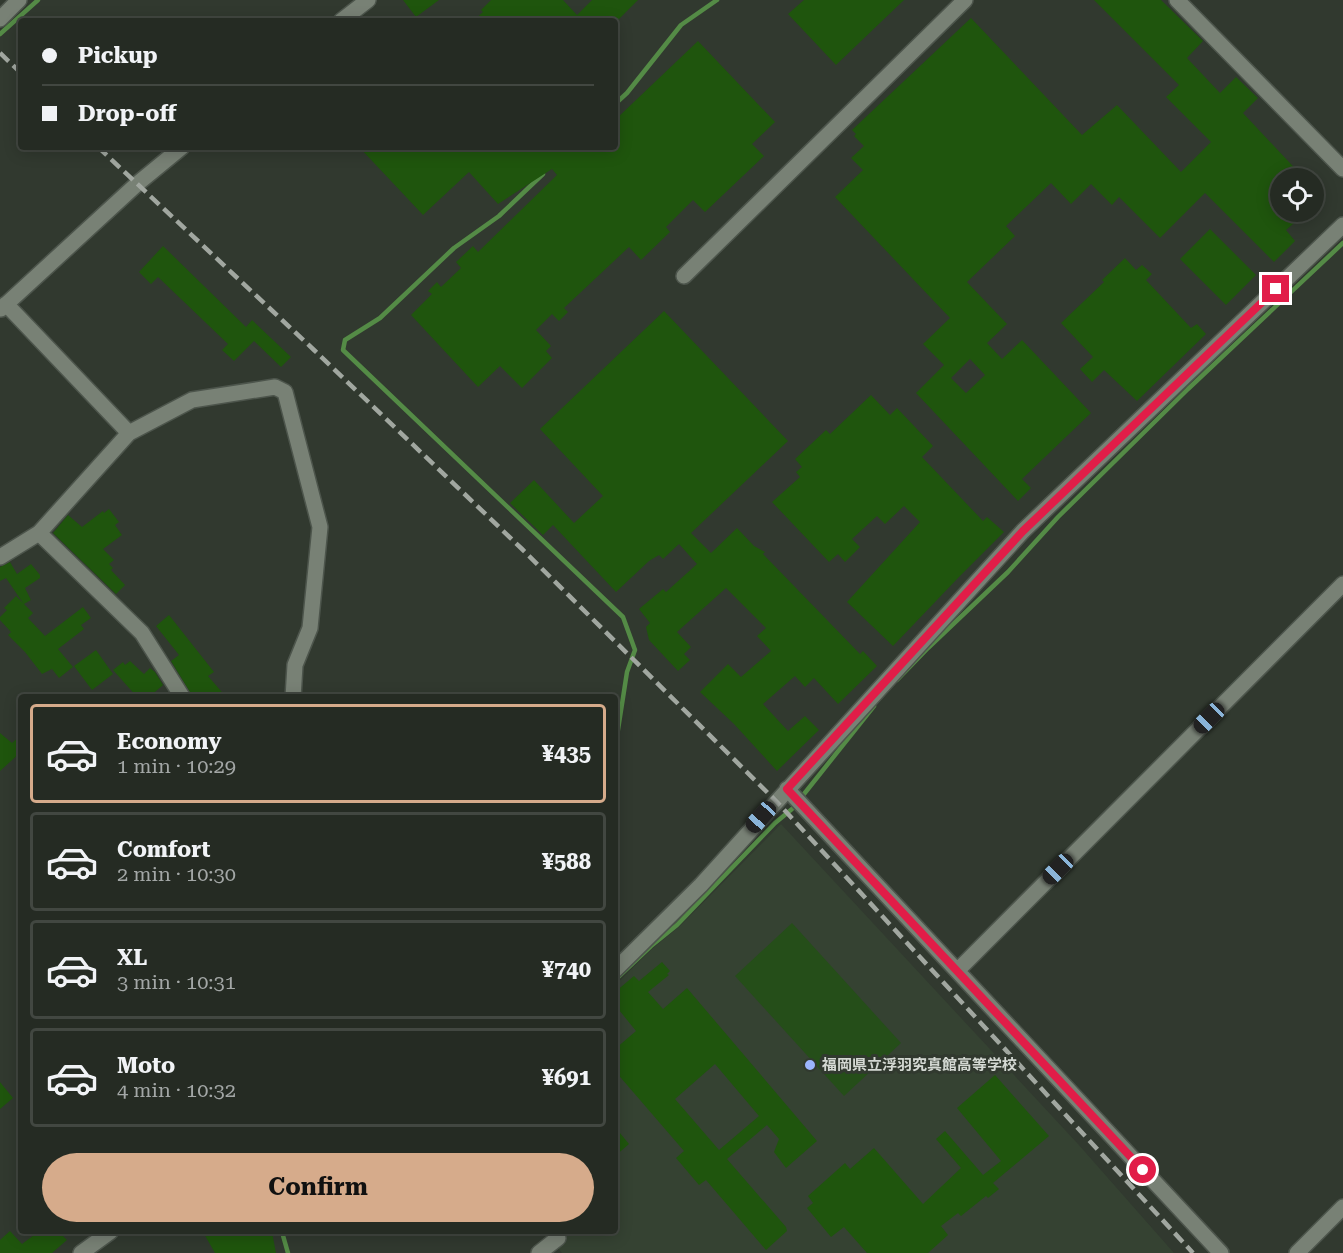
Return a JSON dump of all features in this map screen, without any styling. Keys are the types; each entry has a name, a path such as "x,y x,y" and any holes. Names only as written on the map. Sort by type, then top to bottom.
{"street":[{"path":"0,19 19,0"},
{"path":"345,18 368,0"},
{"path":"684,276 965,0"},
{"path":"1187,3 1343,169"},
{"path":"129,433 3,307 137,184 178,150"},
{"path":"618,967 701,885 1023,531 1343,225"},
{"path":"0,557 39,533 129,433 192,400 275,387 285,392 320,527 310,628 294,665 293,694"},
{"path":"39,533 142,633 180,694"},
{"path":"958,970 1343,584"},
{"path":"787,789 1221,1253"},
{"path":"1297,1253 1343,1207"},
{"path":"81,1253 107,1234"},
{"path":"539,1253 558,1238"}],"shaded area":[{"name":"福岡県立浮羽究真館高等学校","path":"781,824 1078,1144 1174,1253 562,1253 547,1234 618,1234 618,982 680,926"}],"green space":[{"path":"792,923 901,1043 844,1096 735,976"}],"building":[{"path":"403,0 439,0 416,17"},
{"path":"491,0 563,0 577,15 592,0 638,0 618,20 618,18 476,18 483,12 481,10"},
{"path":"804,0 904,0 836,65 788,14"},
{"path":"1094,0 1161,0 1203,41 1187,58 1220,93 1236,77 1258,98 1243,113 1295,168 1270,168 1270,222 1295,222 1286,230 1295,241 1274,262 1205,193 1160,238 1119,197 1112,205 1091,184 1071,204 1051,183 1006,226 1015,236 967,282 1007,324 987,343 1002,359 1022,340 1091,413 1022,479 1031,488 1018,501 916,393 944,365 923,344 950,318 835,197 863,170 851,158 864,146 854,136 856,134 852,130 971,18 1082,135 1117,105 1181,172 1211,142 1166,97 1179,85","holes":["970,359 985,375 966,393 951,378"]},
{"path":"698,41 775,122 752,144 764,156 705,212 693,200 666,227 670,232 641,260 629,247 564,308 568,312 559,321 552,314 536,330 551,346 546,351 552,358 522,388 500,366 478,387 411,315 432,294 428,291 437,282 441,287 461,268 456,262 473,246 478,252 557,175 552,169 498,204 469,172 423,215 362,150 618,150 618,117"},
{"path":"1210,229 1256,275 1226,305 1180,259"},
{"path":"163,246 246,327 252,320 291,357 281,367 254,341 234,361 222,350 228,344 158,277 151,284 139,272"},
{"path":"1125,258 1136,270 1142,265 1152,274 1146,280 1191,328 1197,324 1206,334 1137,401 1104,370 1092,382 1080,369 1093,357 1061,323 1104,282 1102,280"},
{"path":"664,311 788,441 691,533 711,553 737,528 754,546 765,552 763,554 860,654 863,651 877,666 838,704 814,678 805,687 795,676 763,704 788,731 805,716 819,730 777,771 734,724 700,692 728,664 741,677 771,651 757,636 766,628 726,588 677,632 691,647 684,654 690,660 678,671 649,640 646,627 650,623 639,609 663,589 666,592 697,564 679,544 663,559 659,555 649,561 616,592 553,525 543,535 510,503 534,480 574,523 603,496 540,429"},
{"path":"871,395 890,415 897,408 933,446 922,457 983,521 987,517 1004,532 893,646 847,602 920,522 904,506 885,524 877,516 852,539 860,547 845,562 838,554 829,562 772,502 800,477 796,472 802,467 795,459 826,430 830,434"},
{"path":"109,509 119,522 115,525 122,535 103,549 114,560 109,564 113,568 111,570 125,585 116,594 53,533 68,515 82,527"},
{"path":"10,562 17,574 31,564 40,575 40,578 25,588 31,600 24,604 33,613 28,618 45,636 83,607 91,618 81,625 84,629 58,649 73,667 59,678 52,669 42,674 8,635 11,632 0,620 7,610 4,608 16,596 23,603 6,578 0,581 0,567"},
{"path":"169,615 214,672 208,676 224,694 191,694 171,661 179,655 156,626"},
{"path":"96,650 113,674 92,690 74,666"},
{"path":"130,661 144,674 150,668 163,685 153,694 134,694 113,670 123,662 125,665"},
{"path":"0,733 12,743 18,738 18,755 0,771"},
{"path":"662,962 670,971 667,974 669,975 648,992 663,1009 687,988 817,1141 786,1168 774,1152 779,1139 767,1125 727,1159 786,1227 787,1231 766,1250 706,1180 699,1185 676,1158 684,1151 618,1074 618,1046 636,1031 618,1009 618,989 634,976 639,981","holes":["715,1064 759,1116 719,1150 675,1099"]},
{"path":"995,1075 1049,1136 993,1183 999,1189 988,1198 986,1196 961,1216 958,1213 941,1226 948,1235 928,1253 867,1253 844,1227 831,1237 807,1208 813,1203 808,1196 845,1163 850,1169 874,1148 923,1204 961,1168 936,1139 945,1131 983,1175 1001,1161 957,1108"},
{"path":"0,1082 13,1098 0,1109"},
{"path":"618,1131 629,1144 618,1153"},
{"path":"10,1231 22,1244 35,1234 61,1234 67,1240 52,1253 0,1253 0,1240"},
{"path":"204,1234 272,1234 276,1253 215,1253"}],"waterway":[{"path":"0,34 38,0"},
{"path":"618,101 681,25 717,0"},
{"path":"543,174 499,216 454,248 380,318 345,340 343,350 623,617 635,650 627,672 618,730"},
{"path":"897,680 1008,572 1058,517 1188,389 1343,243"},
{"path":"804,794 874,706"},
{"path":"618,977 677,925 775,823 792,809"},
{"path":"283,1234 288,1253"}],"railway":[{"path":"0,53 18,70"},
{"path":"101,150 522,549 776,801 1193,1253"}],"place":[{"name":"福岡県立浮羽究真館高等学校","path":"810,1065"}],"route":[{"path":"1143,1170 787,789 1023,531 1276,289"}]}
